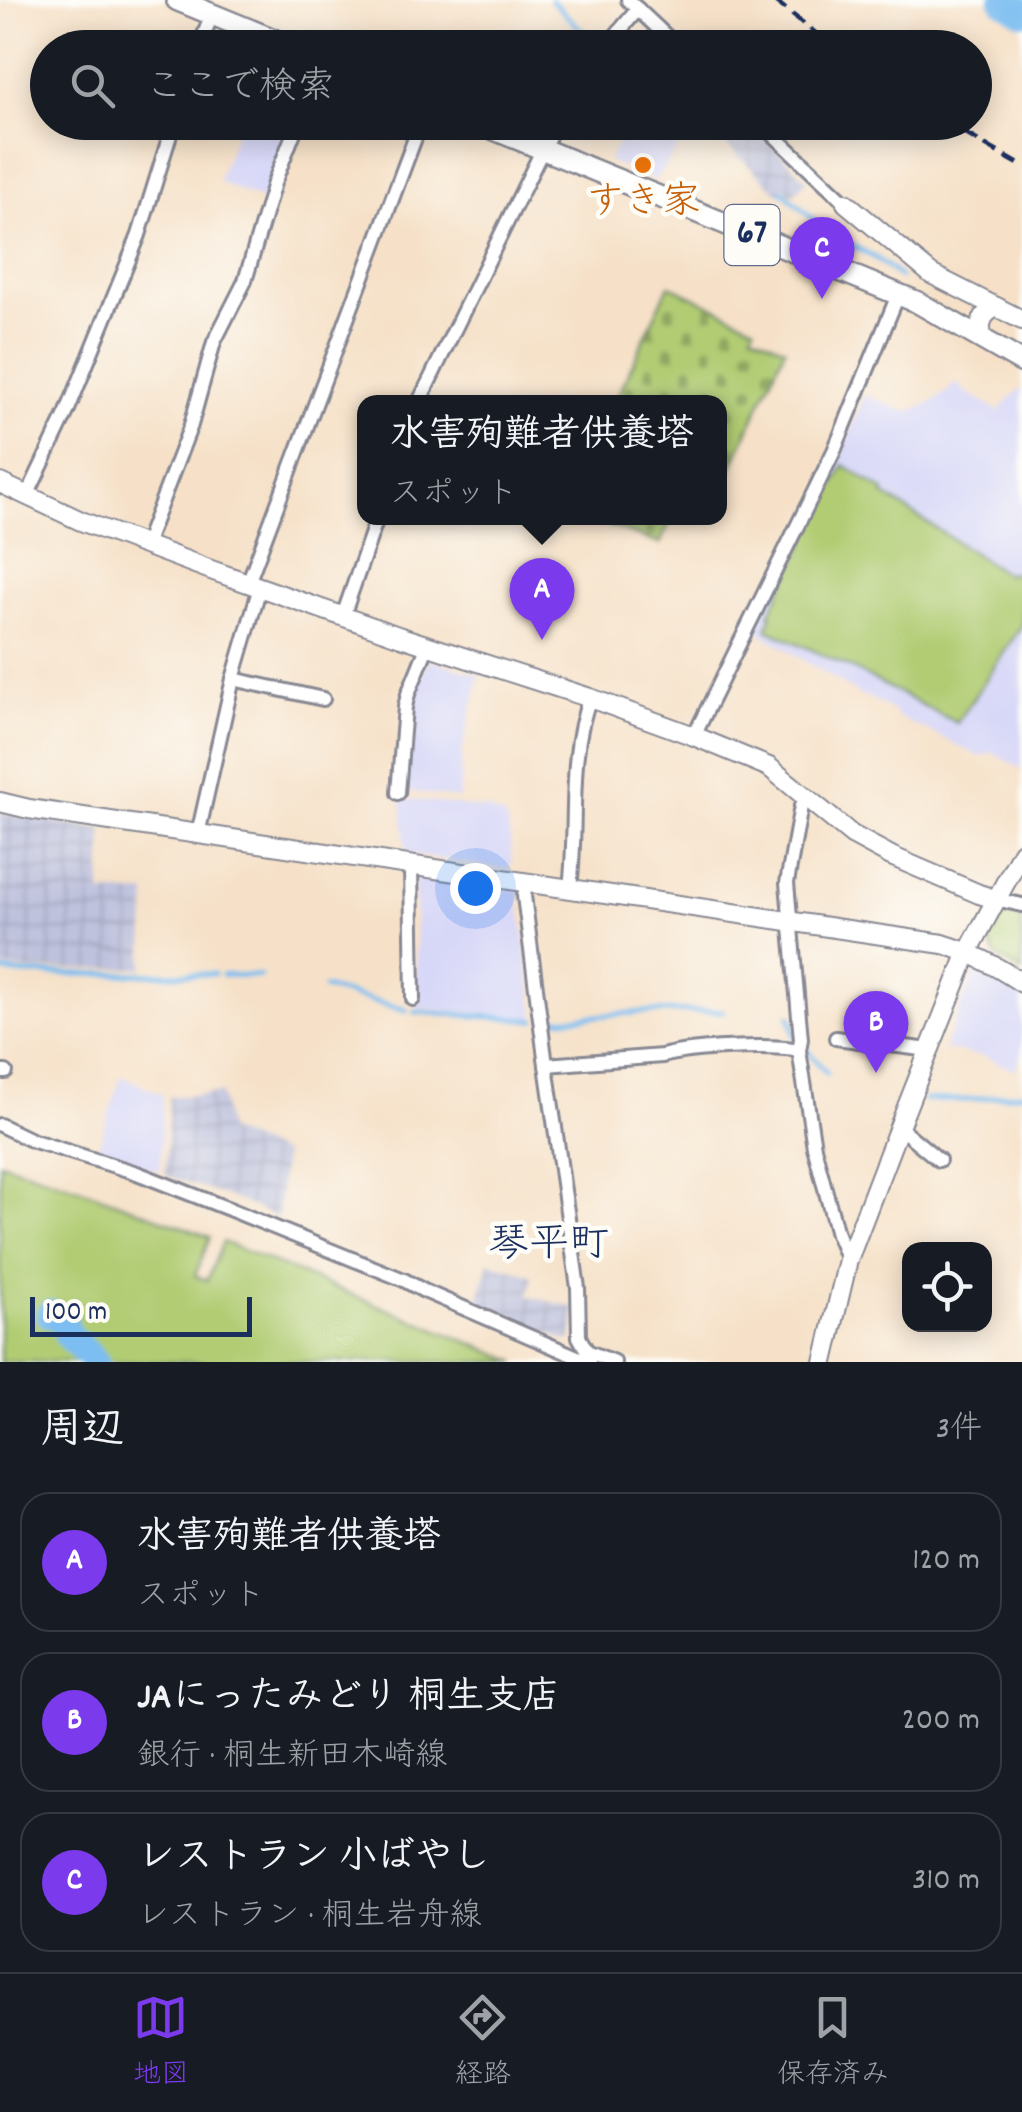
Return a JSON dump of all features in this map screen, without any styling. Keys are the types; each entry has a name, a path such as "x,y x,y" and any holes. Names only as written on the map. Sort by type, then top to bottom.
{"main road":[{"path":"177,0 251,30"},
{"name":"67","path":"518,140 907,299 1022,362"}],"street":[{"path":"616,30 633,4 660,30"},
{"path":"206,30 212,14"},
{"path":"27,496 67,412 139,235 168,140"},
{"path":"145,545 191,425 214,342 244,281 291,140"},
{"path":"198,834 254,585 330,361 414,140"},
{"path":"422,395 547,140"},
{"path":"779,140 931,274 1022,320"},
{"path":"694,736 907,299 931,274"},
{"path":"983,339 981,320 997,308"},
{"path":"2,488 254,585 590,698 768,766 833,822 870,846 978,894 1022,905"},
{"path":"343,616 374,525"},
{"path":"398,793 405,707 428,645"},
{"path":"234,679 323,699"},
{"path":"570,888 576,780 590,698"},
{"path":"805,797 787,883 799,1050 814,1147 837,1234 848,1260"},
{"path":"0,802 943,944 968,952 1022,983"},
{"path":"824,1362 848,1260 898,1127 968,952 1022,852"},
{"path":"411,865 413,1000"},
{"path":"526,882 524,896 574,1252 580,1342 587,1351 614,1362"},
{"path":"836,1038 928,1050"},
{"path":"546,1065 692,1051 799,1050"},
{"path":"0,1125 31,1140 137,1173 317,1244 589,1362"},
{"path":"898,1127 939,1160"}],"shaded area":[{"path":"233,140 287,140 263,201 218,181"},
{"path":"620,140 684,140 655,180 608,161"},
{"path":"767,140 807,180 792,195 784,188 779,194 727,145 731,141"},
{"path":"955,382 999,411 1022,389 1022,769 992,752 980,757 919,728 754,629 839,459 865,395 907,412 929,404"},
{"path":"429,659 480,675 463,746 459,799 402,790 410,703"},
{"path":"401,798 492,810 493,814 503,816 508,823 512,863 507,869 406,854"},
{"path":"0,813 103,830 101,893 147,893 143,968 0,967"},
{"path":"418,875 518,891 535,1018 417,1008"},
{"path":"986,972 1022,994 1022,1051 1015,1070 985,1057 944,1049 973,976"},
{"path":"121,1076 163,1095 157,1171 96,1153"},
{"path":"221,1093 228,1131 283,1154 277,1218 165,1175 169,1097"},
{"path":"489,1262 533,1276 528,1296 576,1308 572,1339 567,1341 477,1303"}],"green space":[{"path":"669,285 755,326 752,333 785,348 727,478 727,395 618,395"},
{"path":"844,465 1007,575 1011,572 1022,579 1022,625 957,723 767,629 772,615 769,614"},
{"path":"607,525 669,525 660,544"},
{"path":"1002,909 1022,910 1022,972 995,955 988,938"},
{"path":"0,1162 210,1237 195,1276 207,1280 223,1242 517,1362 0,1362"}],"waterway":[{"path":"551,0 582,30"},
{"path":"1004,0 1022,11"},
{"path":"726,140 730,143"},
{"path":"782,191 825,230 877,259 900,277"},
{"path":"0,971 214,974"},
{"path":"222,975 260,976"},
{"path":"324,988 406,1010"},
{"path":"547,1020 644,1012 723,1011"},
{"path":"415,1012 535,1020"},
{"path":"790,1016 796,1039"},
{"path":"806,1049 827,1073"},
{"path":"925,1100 1022,1093"},
{"path":"50,1314 63,1319 68,1335 95,1362"}],"railway":[{"path":"774,0 812,30"},
{"path":"976,140 1022,166"}],"place":[{"name":"すき家","path":"643,165"},
{"name":"レストラン 小ばやし","path":"822,299"},
{"name":"水害殉難者供養塔","path":"542,640"},
{"name":"JAにったみどり 桐生支店","path":"876,1073"}],"district":[{"name":"琴平町","path":"549,1247"}]}
